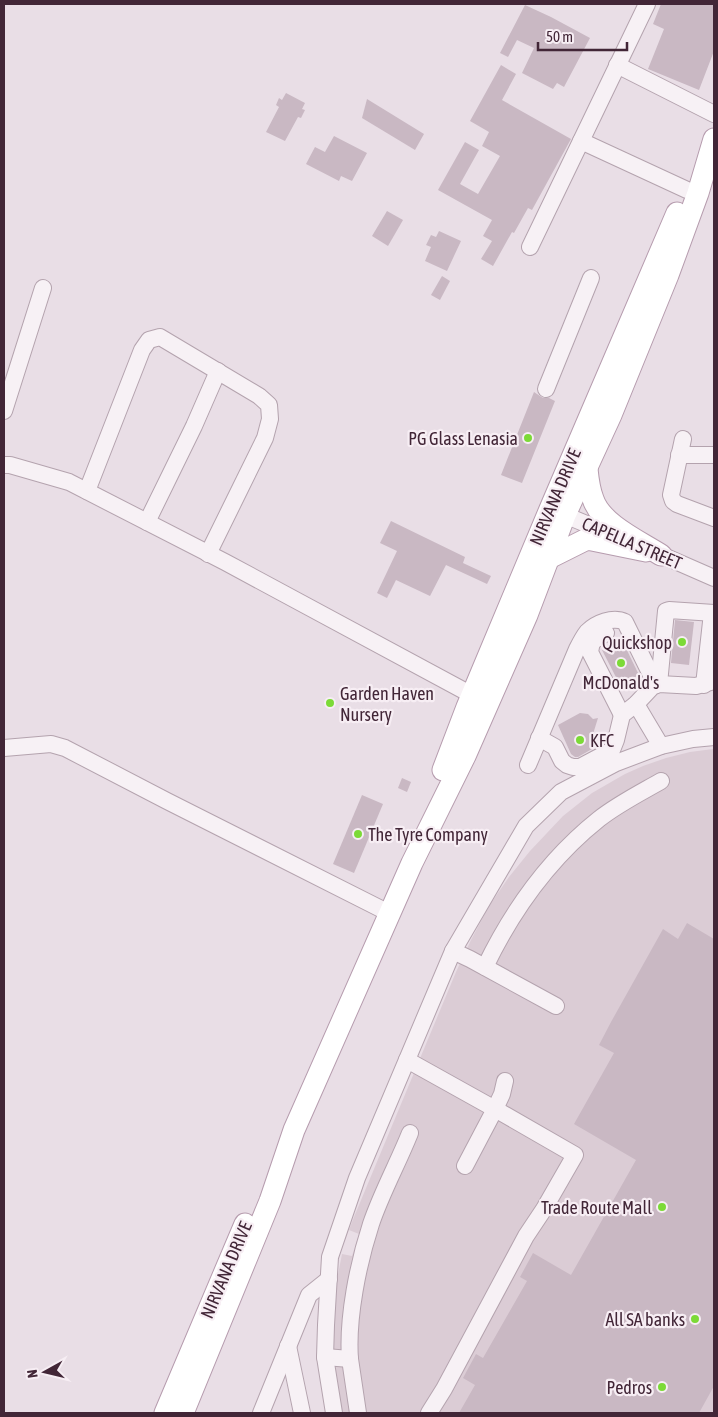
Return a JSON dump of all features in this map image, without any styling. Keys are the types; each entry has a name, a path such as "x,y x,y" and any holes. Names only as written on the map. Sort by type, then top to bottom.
{"main road":[{"name":"NIRVANA DRIVE","path":"412,862 441,776 472,695 558,512 686,190 714,139"},
{"name":"NIRVANA DRIVE","path":"165,1413 211,1307 232,1252 256,1200 294,1130 412,862 464,756 527,614 549,558 558,512 587,469 611,415 668,275 698,194 714,139"},
{"path":"587,469 593,501 602,516 661,555"},
{"path":"549,558 587,539 661,555"},
{"name":"NIRVANA DRIVE","path":"183,1413 270,1201 294,1130"}],"street":[{"path":"530,247 647,4"},
{"path":"617,65 714,114"},
{"path":"581,141 686,190"},
{"path":"546,389 590,278"},
{"path":"4,411 43,288"},
{"path":"87,491 142,350 149,340 160,337 259,396 269,405 270,419 265,438 208,554"},
{"path":"147,522 194,426 218,371"},
{"path":"714,455 681,447 670,495 672,501 677,504 714,518"},
{"path":"4,465 10,465 69,482 472,695"},
{"name":"CAPELLA STREET","path":"558,512 714,578"},
{"path":"539,738 555,748 562,762 567,766 580,767 612,750 622,715 655,685 666,612 669,610 713,613 709,683 696,686 655,685"},
{"path":"528,765 583,638 589,630 604,622 617,620 625,622 655,685"},
{"path":"622,715 590,652 592,642 610,631 619,629 626,635 655,685"},
{"path":"569,670 584,666 601,672"},
{"path":"636,704 661,746"},
{"path":"548,718 570,759 588,756 616,740"},
{"path":"334,1413 325,1356 330,1257 357,1178 453,951 526,826 561,792 616,763 661,746 693,739 714,737"},
{"path":"4,748 51,744 65,748 167,802 390,914"},
{"path":"485,967 504,930 551,865 600,819 626,801 661,781"},
{"path":"453,951 556,1006"},
{"path":"407,1060 575,1155 526,1236 429,1413"},
{"path":"465,1166 495,1109 502,1094 505,1081"},
{"path":"358,1413 349,1344 359,1268 371,1224 410,1133"},
{"path":"261,1413 309,1295 329,1279"},
{"path":"288,1346 302,1413"},
{"path":"325,1356 350,1359"}],"shaded area":[{"name":"Trade Route Mall","path":"713,749 714,1413 341,1413 332,1341 335,1290 342,1254 352,1256 359,1234 349,1230 456,972 489,906 530,851 563,816 592,793 643,766 690,752"}],"building":[{"path":"661,4 714,4 714,51 699,90 648,69 664,29 653,24"},
{"path":"525,5 590,38 564,87 557,83 553,89 522,73 534,48 517,40 508,57 500,53"},
{"path":"501,65 516,74 502,100 571,139 532,210 528,208 493,266 481,259 492,241 483,236 492,220 438,190 465,142 479,150 460,184 478,194 500,156 482,146 489,132 470,121"},
{"path":"286,93 305,103 302,109 305,110 301,118 298,117 285,141 266,132 279,107 276,105 279,98 282,100"},
{"path":"367,99 424,134 415,150 362,118"},
{"path":"334,136 367,153 352,181 341,176 339,181 306,164 315,147 325,152"},
{"path":"387,211 403,220 388,246 372,236"},
{"path":"439,231 461,241 447,271 425,261 431,247 426,245 431,235 436,237"},
{"path":"442,276 450,281 440,300 431,295"},
{"name":"PG Glass Lenasia","path":"534,392 543,398 555,401 522,483 501,475"},
{"path":"391,521 465,557 463,563 491,576 487,584 446,565 430,596 396,580 387,598 377,593 397,551 380,543"},
{"name":"Quickshop","path":"675,620 694,622 689,665 671,663"},
{"name":"McDonald's","path":"622,640 639,675 620,685 602,650"},
{"name":"KFC","path":"580,713 588,714 593,719 598,718 593,734 599,745 575,757 571,754 558,725"},
{"path":"402,778 411,782 407,792 398,788"},
{"name":"The Tyre Company","path":"362,795 383,804 354,873 333,864"},
{"name":"Trade Route Mall","path":"687,923 714,939 714,1386 699,1413 459,1413 475,1385 463,1378 476,1354 483,1358 527,1281 520,1277 533,1253 571,1275 636,1160 574,1124 614,1053 599,1045 663,929 678,939"}],"place":[{"name":"PG Glass Lenasia","path":"528,438"},
{"name":"Quickshop","path":"682,642"},
{"name":"McDonald's","path":"621,663"},
{"name":"Garden Haven Nursery","path":"330,703"},
{"name":"KFC","path":"580,740"},
{"name":"The Tyre Company","path":"358,834"},
{"name":"Trade Route Mall","path":"662,1207"},
{"name":"All SA banks","path":"695,1319"},
{"name":"Pedros","path":"662,1387"}]}
